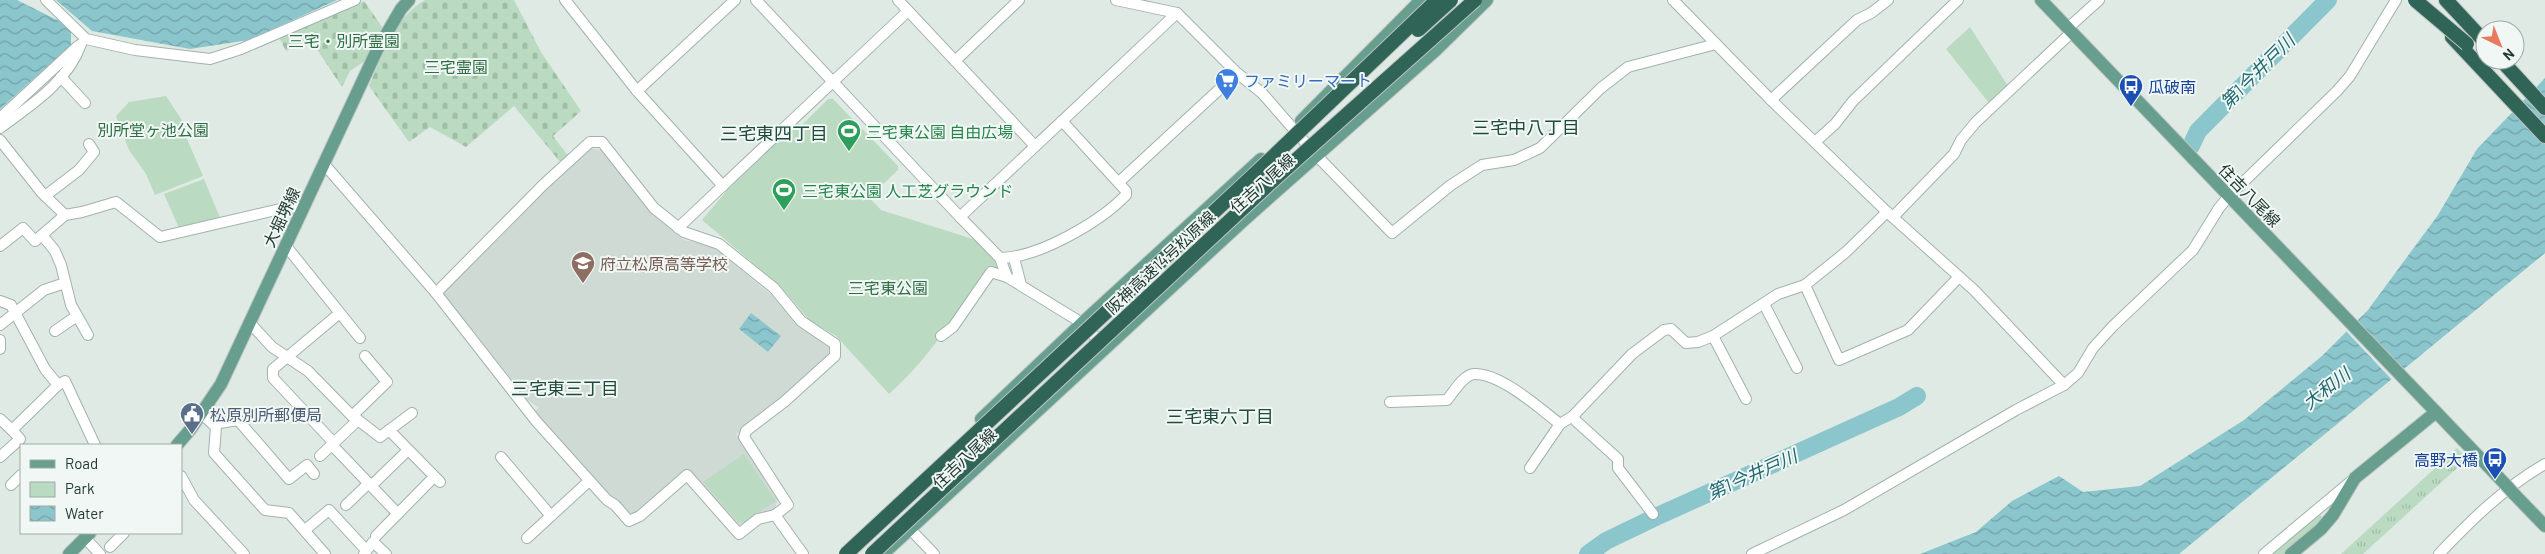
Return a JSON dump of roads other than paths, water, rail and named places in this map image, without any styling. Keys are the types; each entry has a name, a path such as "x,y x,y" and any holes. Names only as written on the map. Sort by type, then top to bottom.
{"highway":[{"name":"阪神高速14号松原線","path":"846,554 1258,171 1436,0"},
{"path":"1258,171 1451,0"},
{"name":"阪神高速14号松原線","path":"872,554 1270,184 1475,0"},
{"path":"2416,0 2467,44"},
{"path":"2416,0 2545,136"},
{"path":"2426,0 2545,130"},
{"path":"2446,0 2475,31"},
{"path":"2459,0 2477,20"},
{"path":"2510,70 2545,108"},
{"path":"2522,70 2545,96"}],"main road":[{"name":"大堀堺線","path":"178,444 202,414 221,384 377,50 401,9 409,0"},
{"name":"住吉八尾線","path":"840,554 1082,323 1294,129 1392,27 1421,0"},
{"name":"住吉八尾線","path":"883,554 1488,0"},
{"name":"住吉八尾線","path":"2042,0 2545,526"},
{"path":"2291,554 2321,529 2333,515 2355,478 2434,410"},
{"path":"69,554 88,535"}],"street":[{"path":"46,0 84,41 135,50 210,59 242,50 356,0"},
{"path":"565,0 637,91 723,186"},
{"path":"637,91 735,0"},
{"path":"756,0 1000,258 1007,277"},
{"path":"898,0 1035,146"},
{"path":"955,61 1019,0"},
{"path":"1116,0 1177,13 1237,73 1262,93 1317,156 1392,233 1451,185 1482,165 1514,160 1540,148 1601,88 1628,67 1716,44"},
{"path":"1673,0 1771,100 1890,215 1958,278 1974,290 2064,385"},
{"path":"1771,100 1857,20 1871,13 1888,0"},
{"path":"1815,142 1835,124 1853,101 1958,0"},
{"path":"1752,554 1844,510 2016,410 2064,385 2078,373 2094,348 2112,326 2193,250 2219,208 2232,200 2344,84 2396,0"},
{"path":"1530,468 1560,424 1573,416 1632,354 1664,330 1671,328 1686,343 1698,342 1713,336 1778,294 1805,285 1846,252 1890,215 1954,154 1961,140 1976,122 2097,1"},
{"path":"678,228 908,10"},
{"path":"960,217 1177,13"},
{"path":"0,118 61,78 69,70 84,41"},
{"path":"0,128 84,41"},
{"path":"1119,182 1237,73"},
{"path":"61,78 85,103"},
{"path":"1000,258 1014,258 1065,238 1109,212 1126,195 1126,191 1119,182 1062,121"},
{"path":"0,140 45,196 65,215"},
{"path":"324,164 436,293 536,421 629,521 640,516 687,475 740,534 758,519 775,515 788,505 744,437 746,431 784,402 835,356 835,344 801,321 774,288 719,244 684,232 654,208 602,142 590,142 542,185 436,293"},
{"path":"45,196 79,170 94,152 89,144"},
{"path":"0,246 23,228 35,241 65,215 116,202 160,237 280,209 305,206"},
{"path":"42,235 58,258 77,316 88,335"},
{"path":"286,246 360,338"},
{"path":"1014,258 1021,285"},
{"path":"941,336 954,327 988,270 1007,277 1082,323 1106,348"},
{"path":"1805,285 1839,360 1908,330 1958,278"},
{"path":"0,324 44,290 65,283"},
{"path":"0,300 11,305 45,368 58,385"},
{"path":"1764,304 1797,368"},
{"path":"55,331 77,316"},
{"path":"335,317 273,369 273,378 398,514"},
{"path":"250,323 272,346 308,371 355,418 380,437 412,413"},
{"path":"1713,336 1746,399"},
{"path":"0,340 0,349"},
{"path":"320,456 333,444 387,382 365,356"},
{"path":"1390,402 1447,400 1465,378 1474,374 1501,381 1560,424"},
{"path":"12,430 58,385 66,381 95,444"},
{"path":"202,414 216,428 214,453 265,510 289,513 326,554"},
{"path":"1573,416 1576,422 1618,459 1618,468 1653,514"},
{"path":"0,419 23,442 0,456"},
{"path":"213,424 238,420 289,479 306,466 314,474"},
{"path":"376,536 435,482 389,430"},
{"path":"346,505 404,454"},
{"path":"502,457 550,516"},
{"path":"2439,554 2497,498 2523,477 2545,464"},
{"path":"11,485 20,476"},
{"path":"182,478 194,500 244,554"},
{"path":"2264,554 2355,478"},
{"path":"527,538 589,480"},
{"path":"305,530 329,510 365,552 373,542 386,554"},
{"path":"775,515 803,554"},
{"path":"910,529 934,554"},
{"path":"110,547 123,534"},
{"path":"88,535 100,554"}],"water":[{"path":"0,0 17,0 59,21 71,31 71,45 0,109"},
{"path":"56,0 337,0 249,40 190,49 92,31"},
{"name":"大和川","path":"2545,78 2545,253 2179,554 1920,554 1976,532 2012,501 2059,476 2083,492 2140,486 2244,420 2322,356 2368,310 2438,215 2477,149"},
{"path":"751,313 781,336 768,352 739,329"}],"waterway":[{"name":"第1今井戸川","path":"2191,146 2198,131 2328,0"},
{"name":"第1今井戸川","path":"1588,554 1606,541 1660,515 1899,407 1917,396"}],"place":[{"name":"ファミリーマート","path":"1227,101"},
{"name":"瓜破南","path":"2131,107"},
{"name":"三宅東公園 自由広場","path":"849,152"},
{"name":"三宅東公園 人工芝グラウンド","path":"784,211"},
{"name":"府立松原高等学校","path":"583,284"},
{"name":"松原別所郵便局","path":"192,435"},
{"name":"高野大橋","path":"2495,480"}],"district":[{"name":"三宅中八丁目","path":"1526,127"},
{"name":"三宅東四丁目","path":"774,133"},
{"name":"三宅東三丁目","path":"565,388"},
{"name":"三宅東六丁目","path":"1220,416"}],"park label":[{"name":"三宅・別所霊園","path":"344,40"},
{"name":"三宅霊園","path":"456,66"},
{"name":"別所堂ヶ池公園","path":"153,129"},
{"name":"三宅東公園","path":"888,287"}]}
